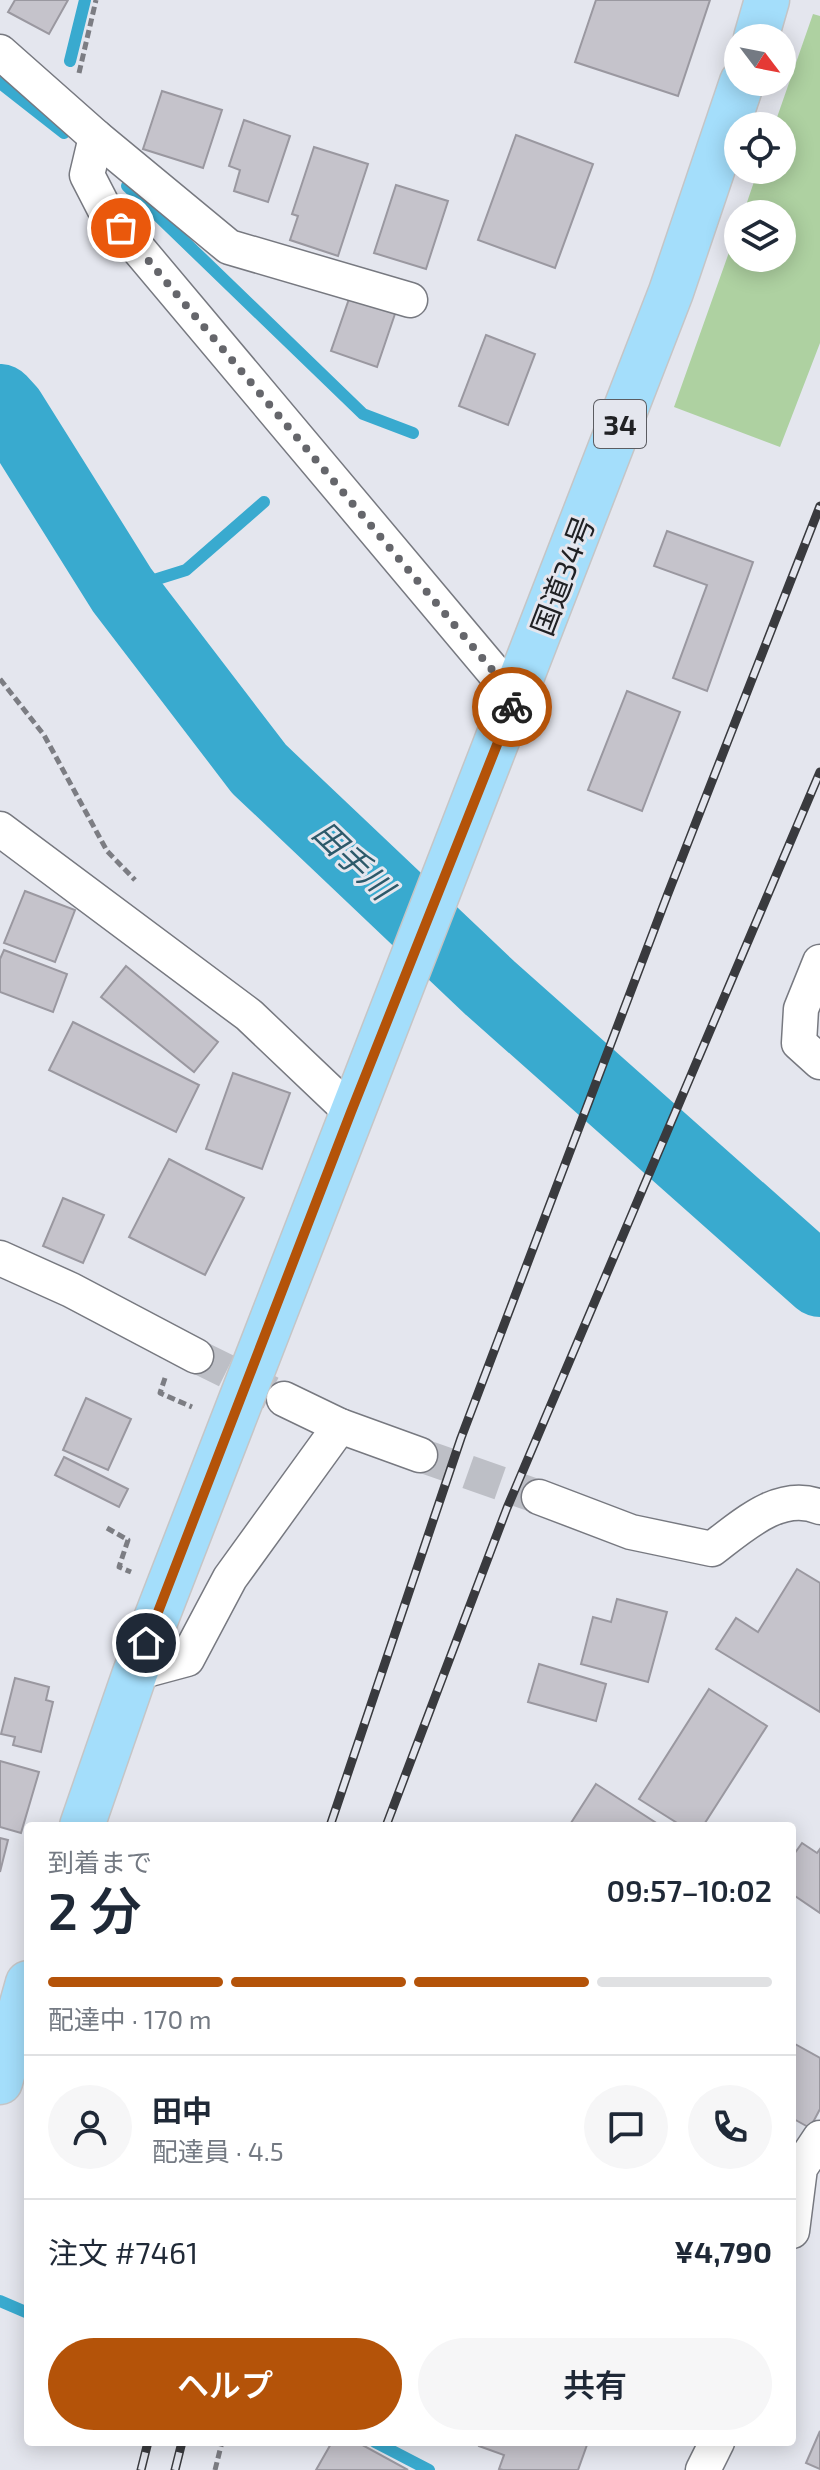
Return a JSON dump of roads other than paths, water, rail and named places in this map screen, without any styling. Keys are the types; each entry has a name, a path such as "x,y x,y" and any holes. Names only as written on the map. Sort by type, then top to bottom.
{"highway":[{"path":"760,24 767,0"},
{"name":"国道34号","path":"83,1822 135,1673 671,292 737,96"},
{"path":"0,2082 18,1988"}],"street":[{"path":"0,52 96,137 229,247 410,300"},
{"path":"96,137 87,175 104,208 515,697"},
{"path":"0,829 249,1015 351,1112"},
{"path":"820,962 801,1009 799,1043 820,1062"},
{"path":"0,1258 71,1290 196,1356"},
{"path":"284,1399 340,1426 420,1455"},
{"path":"135,1673 187,1659 230,1578 340,1426"},
{"path":"539,1497 631,1532 712,1549 762,1511 808,1502 820,1507"},
{"path":"796,2200 800,2168 820,2138"},
{"path":"703,2470 715,2446"}],"waterway":[{"path":"70,61 85,0"},
{"path":"0,83 64,133"},
{"path":"127,186 363,414 413,433"},
{"name":"田手川","path":"0,400 10,411 122,590 259,769 490,988 820,1281"},
{"path":"122,590 186,570 264,502"},
{"path":"0,2301 24,2311"},
{"path":"383,2446 429,2470"}],"tunnel":[{"path":"196,1356 271,1393"},
{"path":"420,1455 539,1497"}],"railway":[{"path":"331,1822 461,1438 667,896 820,506"},
{"path":"388,1822 507,1508 820,772"},
{"path":"141,2470 147,2446"},
{"path":"175,2470 181,2446"}]}
